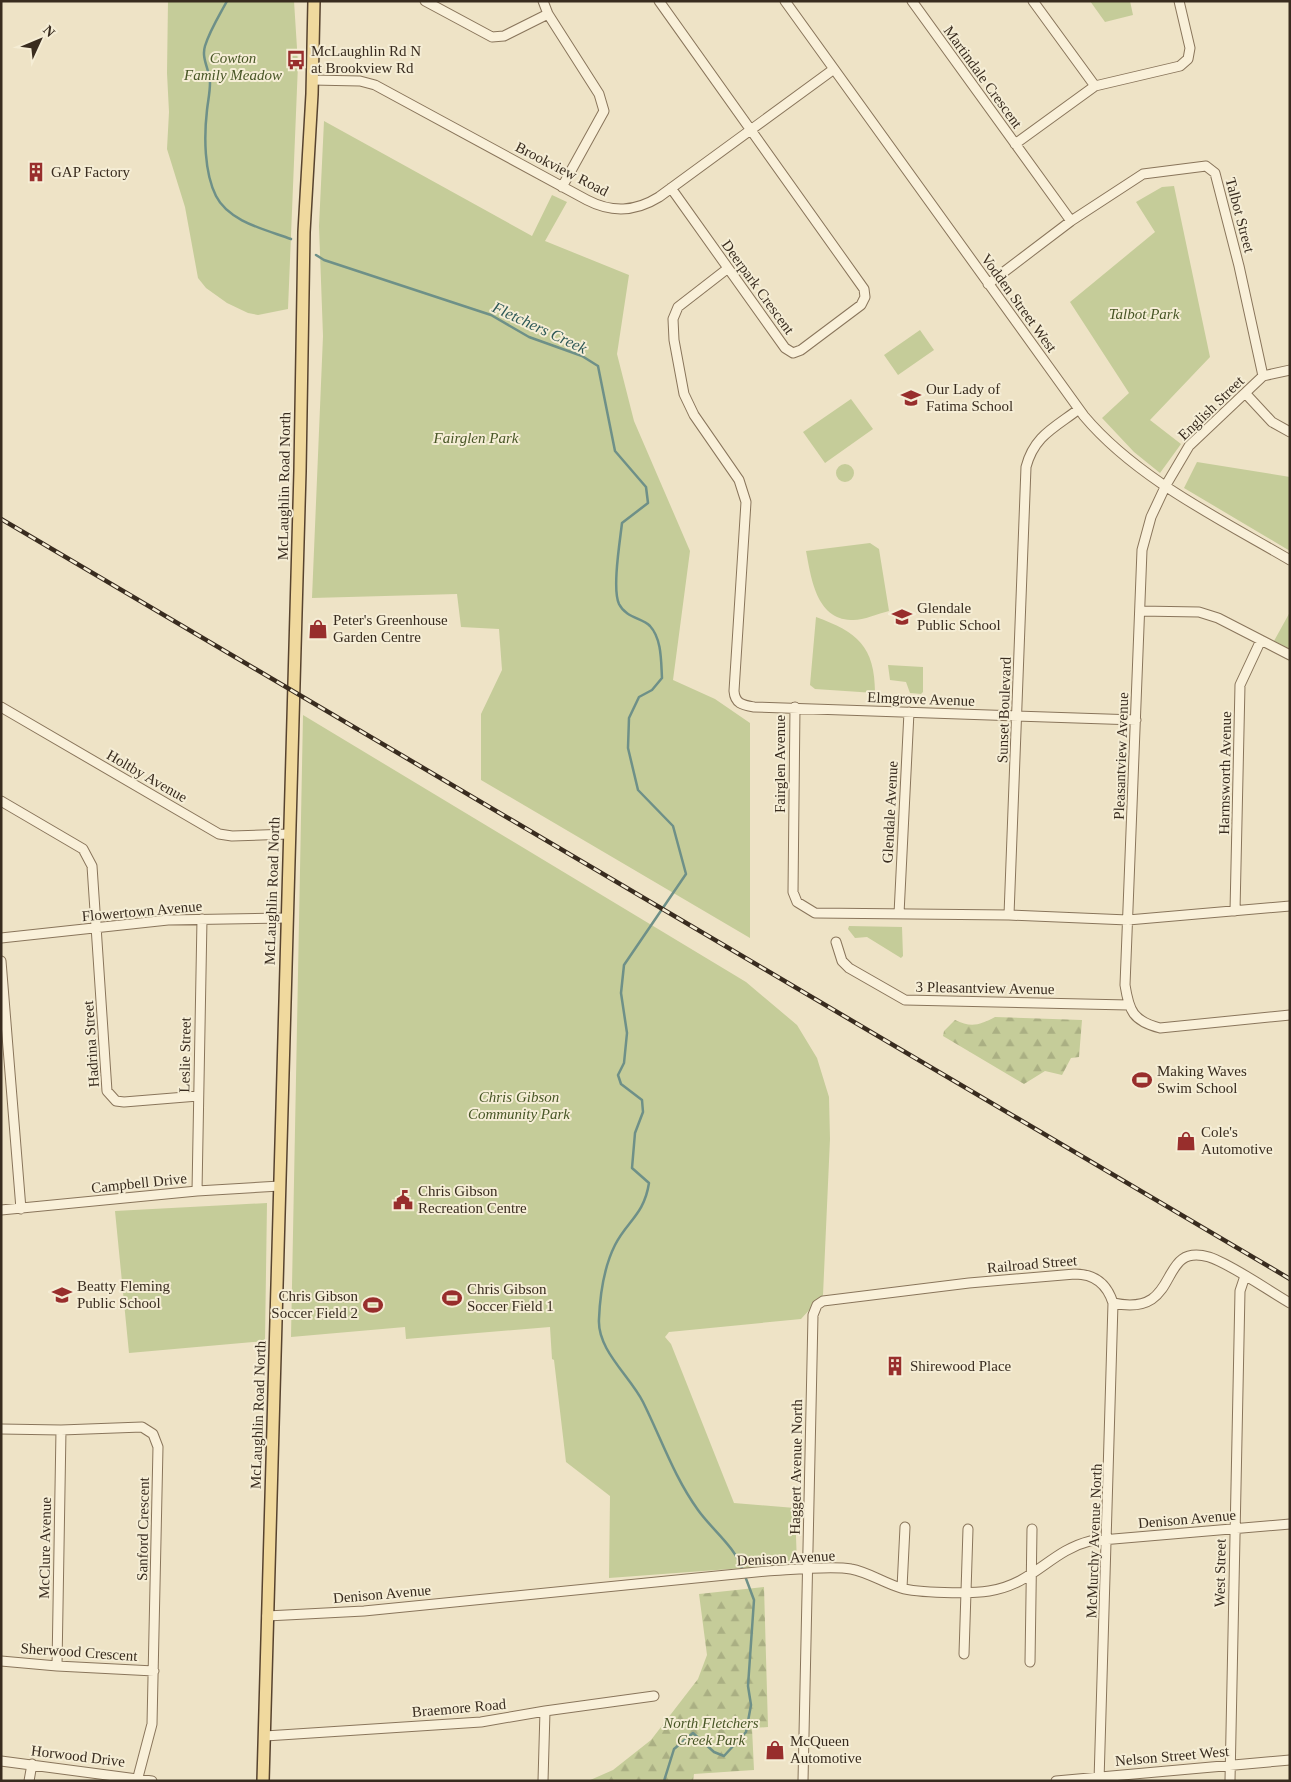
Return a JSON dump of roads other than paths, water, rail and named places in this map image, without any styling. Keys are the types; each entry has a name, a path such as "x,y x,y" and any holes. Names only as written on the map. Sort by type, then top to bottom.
{"main road":[{"name":"McLaughlin Road North","path":"263,1781 300,471 304,232 314,1"}],"street":[{"path":"425,1 492,37 504,36 548,14"},
{"path":"543,1 548,14 598,94 604,111 562,187"},
{"path":"658,1 750,131"},
{"name":"Vodden Street West","path":"785,1 988,284 1079,409 1101,436 1119,452 1166,485 1290,560"},
{"name":"Martindale Crescent","path":"912,1 1071,222"},
{"path":"1033,1 1095,86"},
{"name":"Martindale Crescent","path":"1015,144 1095,86 1180,66 1188,59 1190,48 1179,1"},
{"name":"Brookview Road","path":"312,80 360,81 375,85 598,206 618,209 644,205 671,188 834,69"},
{"name":"Deerpark Crescent","path":"671,188 785,348 793,353 801,350 861,305 865,297 864,290 750,131"},
{"name":"Talbot Street","path":"988,284 1071,222 1144,174 1206,166 1215,173 1239,266 1263,376"},
{"name":"Fairglen Avenue","path":"727,268 678,307 673,319 674,340 684,394 694,415 739,480 746,502 734,698 740,704 754,707 795,707 793,892 797,902 815,913 1008,915 1128,920 1290,906"},
{"name":"English Street","path":"1166,485 1189,446 1263,376 1290,370"},
{"path":"1246,394 1272,422 1290,432"},
{"name":"Sunset Boulevard","path":"1008,915 1026,467 1030,450 1039,439 1079,409"},
{"name":"Pleasantview Avenue","path":"1128,1005 1125,985 1142,550 1151,517 1166,485"},
{"path":"1140,611 1199,612 1218,618 1290,655"},
{"name":"Harmsworth Avenue","path":"1235,911 1240,685 1260,640"},
{"name":"Holtby Avenue","path":"1,707 219,834 232,836 289,834"},
{"name":"Elmgrove Avenue","path":"795,707 1017,717 1136,720"},
{"name":"Glendale Avenue","path":"899,914 909,712"},
{"path":"1,801 83,849 92,866 97,929"},
{"name":"Flowertown Avenue","path":"1,938 202,919 286,918"},
{"name":"Leslie Street","path":"197,1191 202,919"},
{"name":"Hadrina Street","path":"97,929 107,1091 116,1101 124,1102 198,1096"},
{"name":"3 Pleasantview Avenue","path":"836,942 842,960 849,968 905,1000 1128,1005"},
{"path":"1,960 21,1209"},
{"path":"1128,1005 1134,1015 1146,1024 1160,1028 1290,1015"},
{"name":"Campbell Drive","path":"1,1210 197,1191 280,1186"},
{"path":"1113,1303 1139,1306 1151,1301 1162,1290 1174,1266 1190,1257 1209,1257 1290,1303"},
{"name":"Railroad Street","path":"818,1305 823,1301 969,1283 1075,1274 1088,1274 1097,1279 1109,1290 1113,1303"},
{"name":"West Street","path":"1230,1781 1240,1291 1245,1276"},
{"name":"McMurchy Avenue North","path":"1100,1779 1113,1303"},
{"name":"Haggert Avenue North","path":"802,1781 813,1314 818,1305"},
{"name":"Sanford Crescent","path":"1,1428 61,1430 142,1427 153,1434 158,1447 152,1724 137,1779"},
{"name":"McClure Avenue","path":"57,1666 61,1430"},
{"name":"Denison Avenue","path":"267,1616 364,1611 754,1572 807,1569 850,1568 902,1588 966,1591 1002,1588 1031,1576 1065,1550 1090,1541 1290,1524"},
{"path":"902,1588 905,1527"},
{"path":"964,1654 968,1529"},
{"path":"1030,1662 1032,1529"},
{"name":"Sherwood Crescent","path":"1,1661 154,1671"},
{"name":"Braemore Road","path":"265,1736 481,1722 545,1710 654,1696"},
{"path":"543,1781 545,1710"},
{"name":"Nelson Street West","path":"1056,1781 1100,1779 1290,1760"},
{"name":"Horwood Drive","path":"1,1761 152,1781"},
{"path":"29,1781 32,1764"}],"waterway":[{"name":"Fletchers Creek","path":"227,1 209,34 204,51 210,83 205,131 209,176 216,196 222,205 239,219 291,239"},
{"name":"Fletchers Creek","path":"316,255 324,260 491,315 529,337 582,356 598,366 615,451 646,487 648,503 622,523 616,588 617,597 622,609 647,623 654,631 659,644 662,678 652,690 639,697 629,718 628,748 638,790 673,826 686,874 624,965 621,993 627,1033 624,1063 618,1075 621,1084 642,1100 643,1112 635,1133 632,1168 649,1183 643,1203 615,1245 608,1262 603,1281 599,1319 603,1341 643,1402 689,1497 704,1518 735,1554 743,1571"},
{"path":"664,1781 674,1749 693,1733 714,1752 724,1756 746,1732 751,1705 748,1686 754,1600 745,1576"}],"railway":[{"path":"1,519 1290,1279"}],"place":[{"name":"McLaughlin Rd N at Brookview Rd","path":"296,60"},
{"name":"GAP Factory","path":"36,172"},
{"name":"Our Lady of Fatima School","path":"911,398"},
{"name":"Glendale Public School","path":"902,617"},
{"name":"Peter's Greenhouse Garden Centre","path":"318,629"},
{"name":"Making Waves Swim School","path":"1142,1080"},
{"name":"Cole's Automotive","path":"1186,1141"},
{"name":"Chris Gibson Recreation Centre","path":"403,1200"},
{"name":"Beatty Fleming Public School","path":"62,1295"},
{"name":"Chris Gibson Soccer Field 1","path":"452,1298"},
{"name":"Chris Gibson Soccer Field 2","path":"373,1305"},
{"name":"Shirewood Place","path":"895,1366"},
{"name":"McQueen Automotive","path":"775,1750"}],"park label":[{"name":"Cowton Family Meadow","path":"233,66"},
{"name":"Talbot Park","path":"1144,314"},
{"name":"Fairglen Park","path":"476,438"},
{"name":"Chris Gibson Community Park","path":"519,1106"},
{"name":"North Fletchers Creek Park","path":"711,1732"}]}
